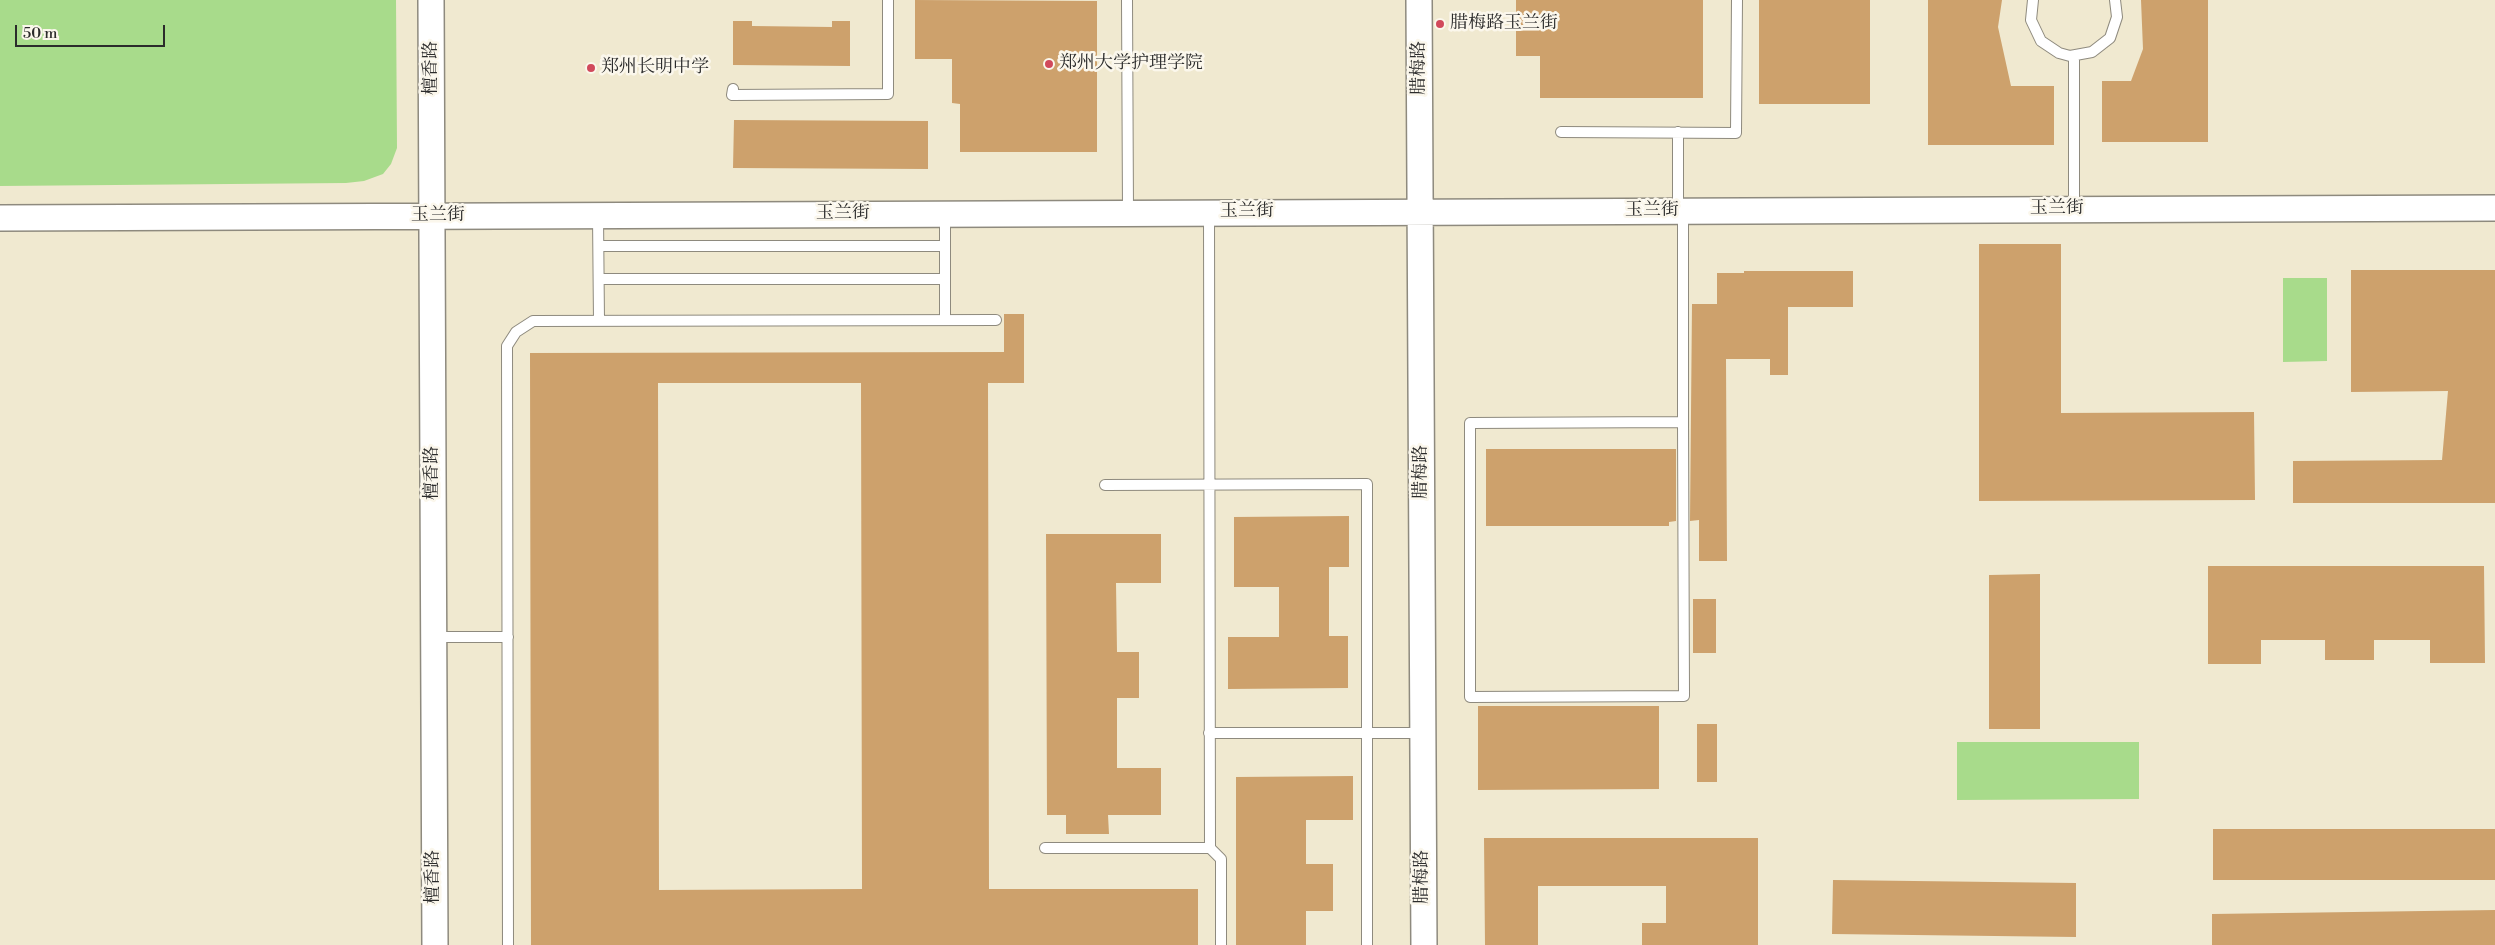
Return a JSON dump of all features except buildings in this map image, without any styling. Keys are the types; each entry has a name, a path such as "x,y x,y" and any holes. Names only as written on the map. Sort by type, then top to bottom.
{"street":[{"name":"檀香路","path":"432,0 435,945"},
{"name":"腊梅路","path":"1419,0 1424,945"},
{"name":"玉兰街","path":"0,218 2495,208"}],"lane":[{"path":"733,89 732,95 888,94 888,0"},
{"path":"1127,0 1128,212"},
{"path":"1561,132 1736,133 1737,0"},
{"path":"2032,0 2031,20 2041,41 2059,53 2074,56 2092,52 2110,38 2118,17 2115,0"},
{"path":"2074,56 2074,209"},
{"path":"1678,132 1683,422 1684,696 1470,697 1470,423 1683,422"},
{"path":"1209,212 1210,848 1221,859 1221,945"},
{"path":"946,213 946,320"},
{"path":"598,215 599,321"},
{"path":"599,246 946,246"},
{"path":"599,279 946,279"},
{"path":"508,945 507,346 516,332 532,321 996,320"},
{"path":"1105,485 1366,484 1367,945"},
{"path":"433,637 508,637"},
{"path":"1210,733 1423,733"},
{"path":"1045,848 1210,848"}],"green space":[{"path":"0,0 396,0 397,148 391,164 383,174 364,181 346,183 0,186"},
{"path":"2283,278 2327,278 2327,361 2283,362"},
{"path":"1957,742 2139,742 2139,799 1957,800"}],"place":[{"name":"腊梅路玉兰街","path":"1440,24"},
{"name":"郑州大学护理学院","path":"1049,64"},
{"name":"郑州长明中学","path":"591,68"}]}
